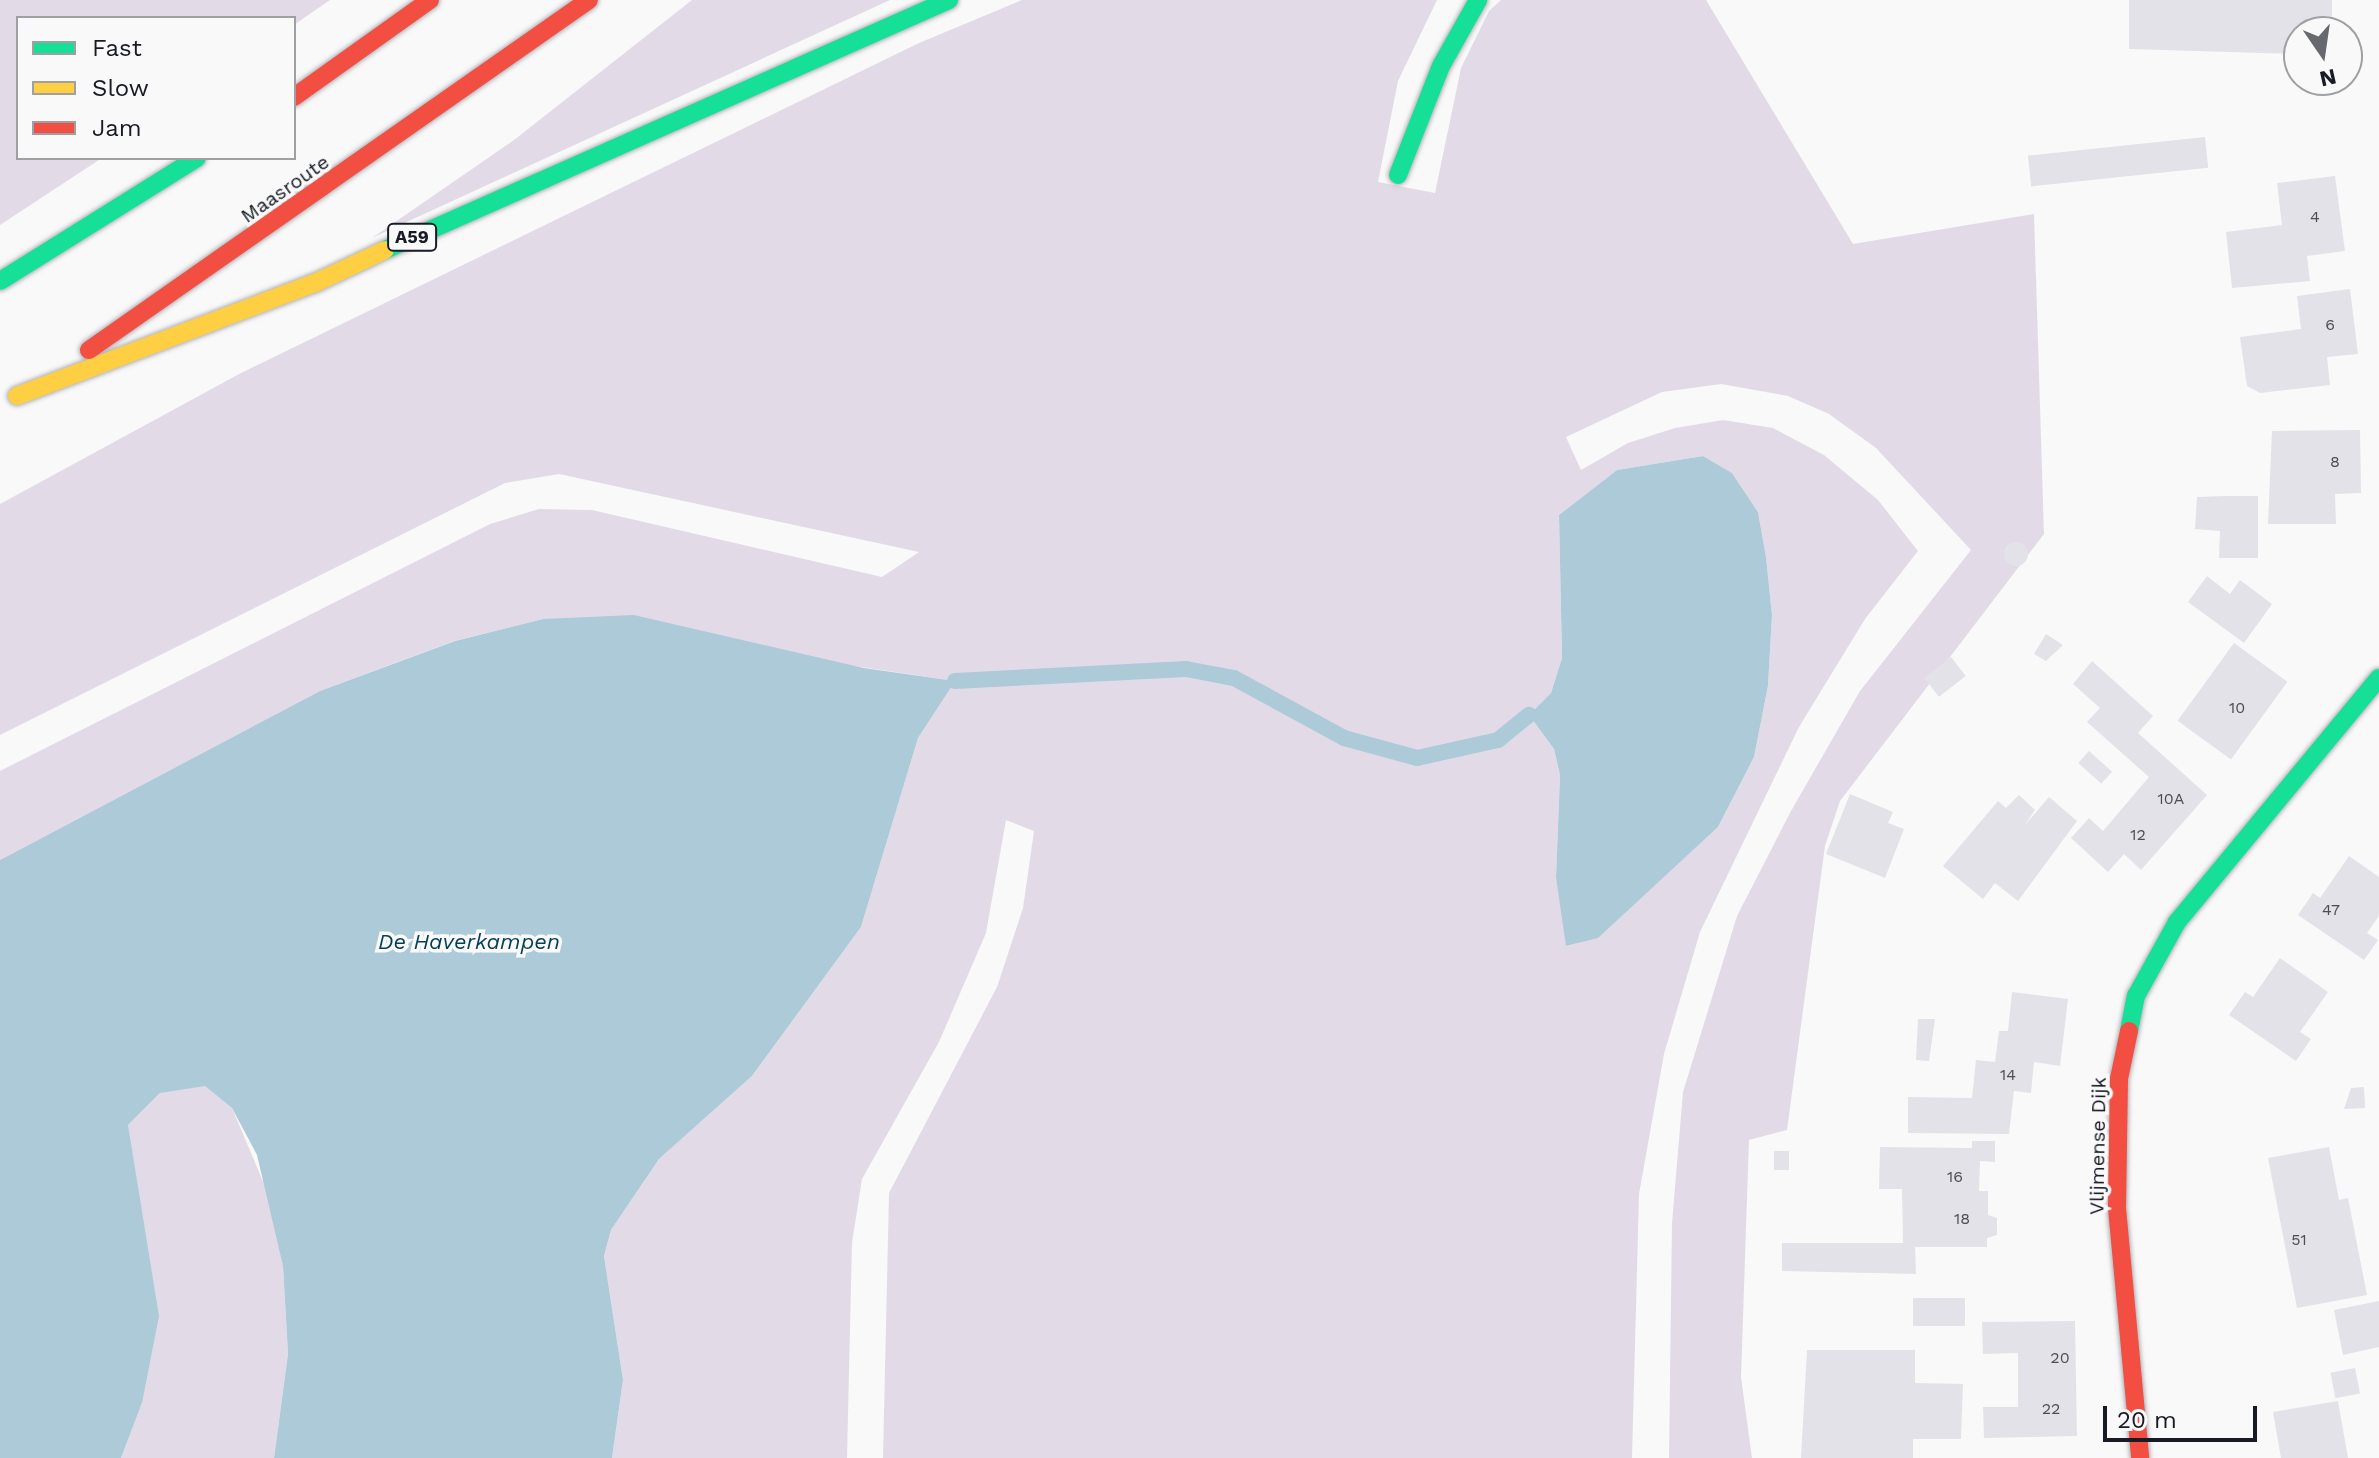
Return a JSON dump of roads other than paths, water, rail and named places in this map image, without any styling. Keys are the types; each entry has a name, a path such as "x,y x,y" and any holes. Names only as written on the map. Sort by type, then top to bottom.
{"main road":[{"path":"296,96 430,0"},
{"name":"Maasroute","path":"8,400 374,155 589,0"},
{"name":"A59","path":"8,400 315,283 572,162 949,0"},
{"path":"1398,175 1441,66 1478,0"},
{"path":"0,281 194,160"},
{"name":"Vlijmense Dijk","path":"2140,1458 2117,1208 2119,1079 2136,996 2177,922 2379,678"}],"water":[{"path":"1703,456 1732,473 1758,512 1766,557 1772,615 1768,686 1754,757 1718,827 1598,938 1566,946 1556,878 1560,775 1554,749 1529,715 1551,693 1562,658 1559,515 1617,470"},
{"name":"De Haverkampen","path":"634,615 864,668 955,681 918,738 861,927 752,1076 659,1159 611,1230 604,1256 623,1380 612,1458 274,1458 288,1354 283,1266 257,1155 232,1108 205,1086 160,1093 128,1125 159,1316 142,1403 121,1458 0,1458 0,860 320,691 455,641 543,619"}],"waterway":[{"path":"955,681 1186,669 1234,678 1344,738 1417,758 1498,740 1529,715"}]}
